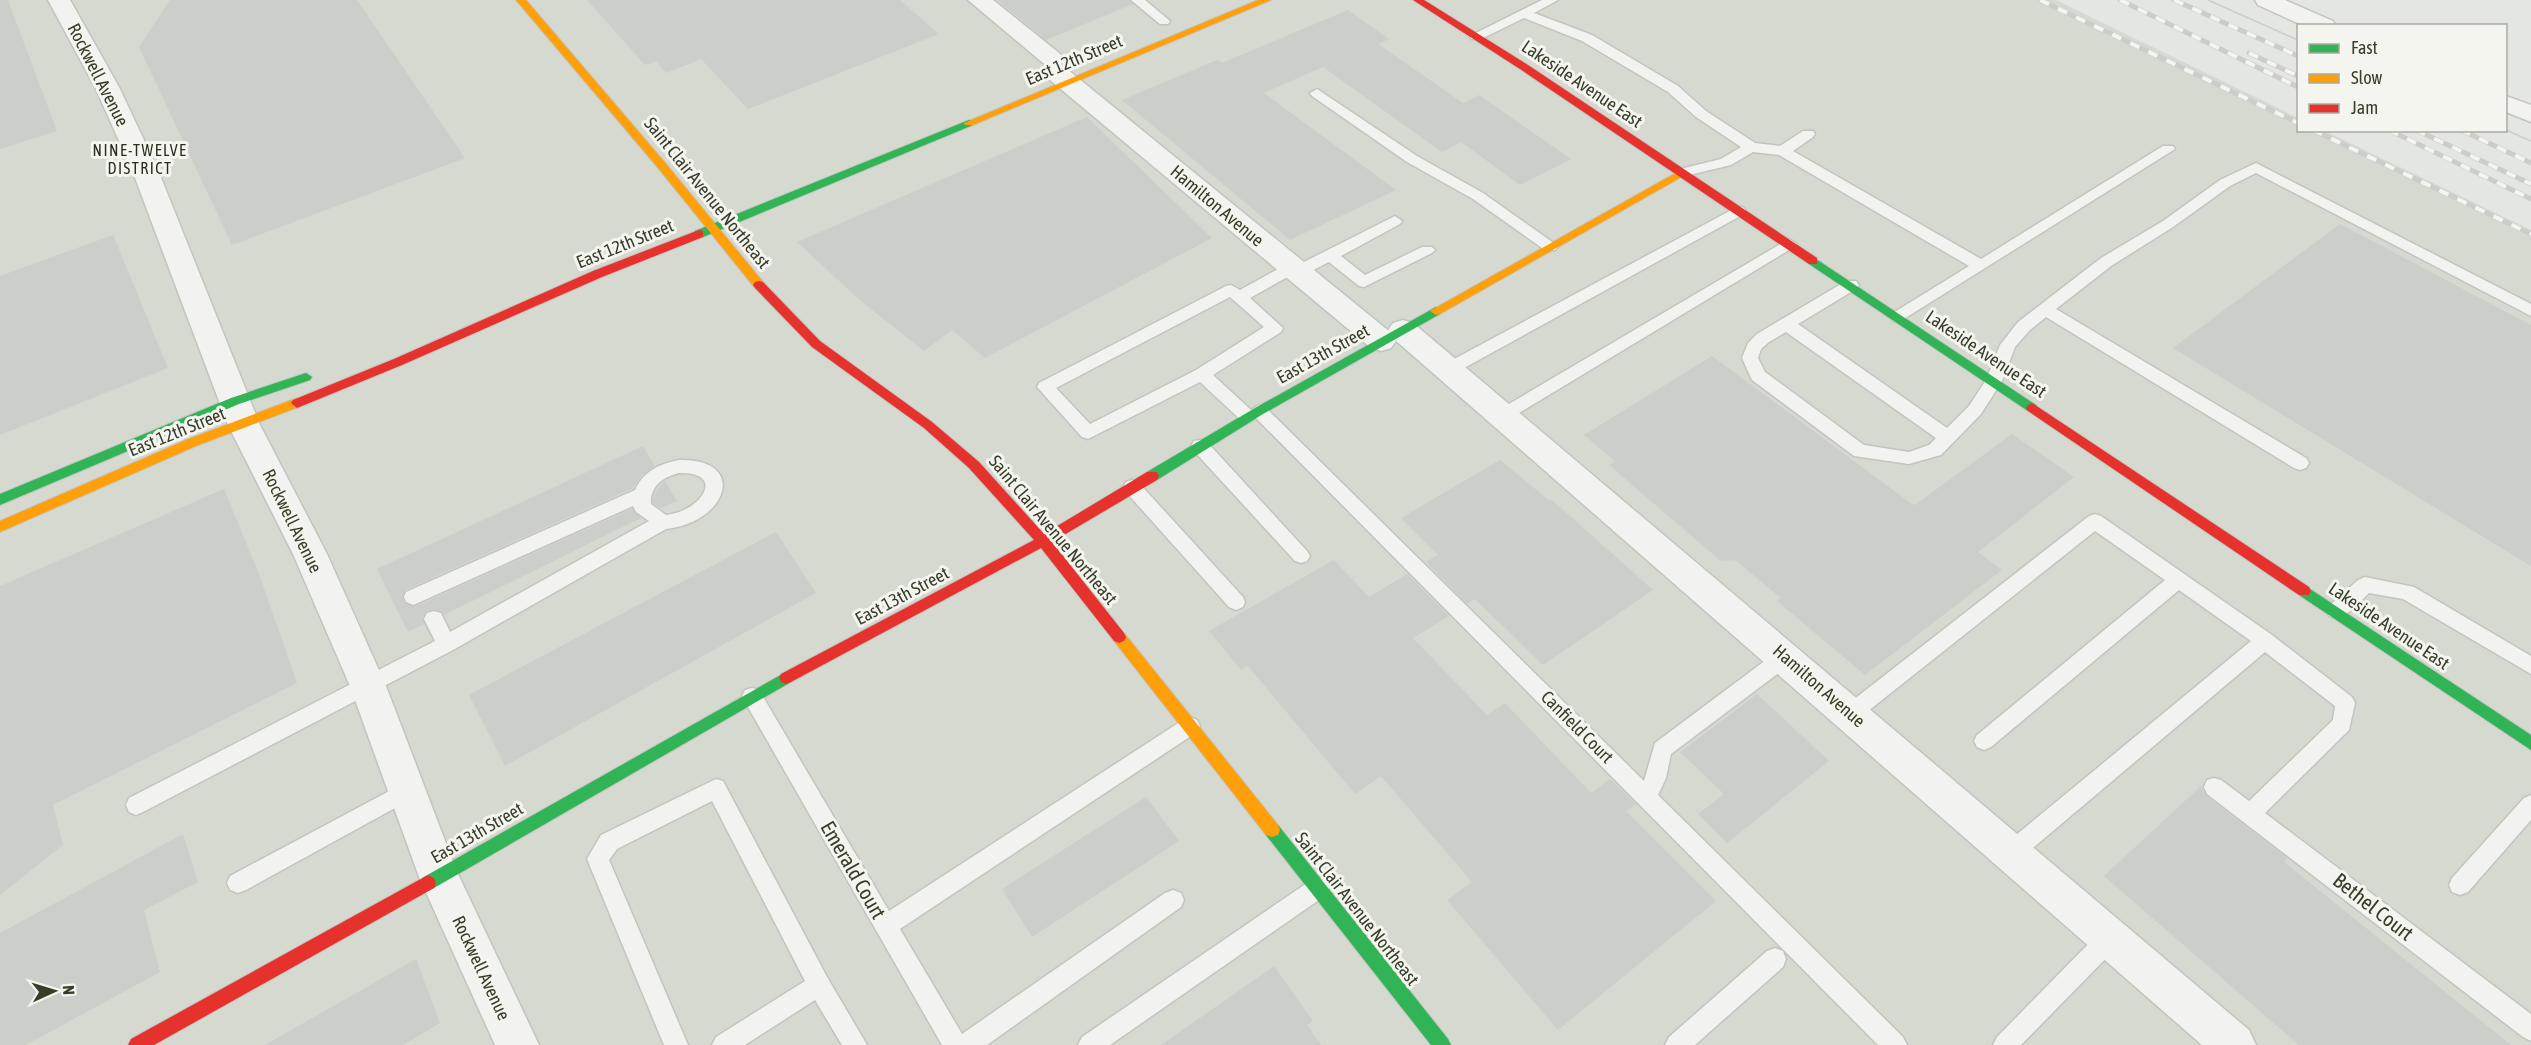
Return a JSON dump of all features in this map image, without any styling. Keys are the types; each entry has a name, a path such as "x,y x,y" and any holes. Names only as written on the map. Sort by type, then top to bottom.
{"street":[{"name":"Rockwell Avenue","path":"59,0 107,87 145,170 239,413 310,554 368,686 439,877 517,1045"},
{"name":"Saint Clair Avenue Northeast","path":"521,0 701,213 754,280 801,330 832,358 928,425 968,459 1043,541 1442,1045"},
{"name":"Hamilton Avenue","path":"979,0 1295,270 1392,335 1449,369 2234,1045"},
{"name":"East 12th Street","path":"0,500 514,312 644,254 714,229 1057,69 1266,0"},
{"name":"Lakeside Avenue East","path":"1418,0 1476,36 1899,317 2531,743"},
{"path":"2266,0 2320,24"},
{"path":"2507,104 2531,114"},
{"name":"East 13th Street","path":"137,1045 439,877 752,696 1043,541 1253,414 1681,173"},
{"name":"East 12th Street","path":"0,527 191,443 239,413 320,372"}],"lane":[{"path":"1137,0 1164,21"},
{"path":"1476,36 1552,0"},
{"path":"1524,14 1596,44 1673,89 1701,114 1751,147 1783,151 1981,266"},
{"path":"1317,93 1412,159 1478,196 1550,247"},
{"path":"1783,151 1808,134"},
{"path":"1681,173 1726,162 1751,147"},
{"path":"1899,317 2168,149"},
{"path":"1851,285 1763,338 1754,347 1750,358 1758,376 1860,451 1909,458 1935,450 1975,410 1994,381 2014,335 2106,262 2168,224 2225,183 2256,167 2531,311"},
{"path":"1449,369 1739,211"},
{"path":"1239,297 1330,255 1395,221"},
{"path":"1503,415 1789,244"},
{"path":"1330,255 1364,282 1427,250"},
{"path":"1230,290 1275,328 1202,374 1088,433 1045,387 1230,290"},
{"path":"2046,310 2300,463"},
{"path":"1786,324 1947,437"},
{"name":"Canfield Court","path":"1202,374 1253,414 1646,795 1895,1045"},
{"path":"1200,446 1301,556"},
{"path":"136,806 446,644 663,522 688,518 708,504 714,485 711,476 704,470 682,466 660,472 649,482 642,494 642,507 663,522"},
{"path":"1132,487 1236,602"},
{"path":"413,597 642,494"},
{"path":"1851,713 2095,521 2265,641 2345,703 2342,724 2250,814"},
{"path":"1984,741 2178,580"},
{"path":"2336,612 2365,585 2407,592 2531,666"},
{"path":"435,619 446,644"},
{"path":"2012,852 2265,641"},
{"path":"1646,795 1657,780 1658,762 1662,749 1785,657"},
{"name":"Emerald Court","path":"752,696 955,1045"},
{"path":"886,926 1190,726"},
{"name":"Bethel Court","path":"2214,787 2531,1029"},
{"path":"676,1045 598,859 609,842 716,788 819,985 855,1045"},
{"path":"238,883 408,790"},
{"path":"2460,885 2531,805"},
{"path":"1090,1045 1318,888"},
{"path":"967,1045 1173,900"},
{"path":"2005,1045 2111,937"},
{"path":"1677,1045 1775,959"},
{"path":"724,1045 819,985"}],"shaded area":[{"path":"0,0 2056,0 2297,118 2297,132 2327,132 2531,230 2531,1045 0,1045"}],"building":[{"path":"0,0 8,0 57,131 0,149"},
{"path":"170,0 357,0 465,158 232,245 139,47"},
{"path":"587,0 900,0 939,34 748,109 701,59 666,73 656,61 645,65"},
{"path":"997,0 1129,0 1133,4 1046,40"},
{"path":"1348,10 1389,39 1378,44 1463,103 1479,95 1571,159 1520,185 1461,142 1442,152 1323,67 1264,93 1396,190 1290,240 1122,100 1217,60 1222,63"},
{"path":"1087,117 1212,238 985,358 952,330 924,351 862,302 797,242"},
{"path":"2340,224 2531,325 2531,566 2173,348"},
{"path":"113,235 168,368 0,435 0,276"},
{"path":"1712,356 1912,504 1915,505 2012,434 2074,477 1978,552 2002,570 1865,675 1777,601 1781,598 1735,560 1721,561 1609,465 1615,461 1584,435"},
{"path":"643,446 655,466 641,476 633,488 405,590 402,598 405,604 414,607 632,509 641,518 444,615 442,611 435,609 426,611 422,618 424,624 408,632 377,569"},
{"path":"1500,460 1550,501 1552,500 1653,590 1543,665 1475,599 1467,604 1426,562 1438,555 1401,518"},
{"path":"665,481 677,501 661,508 653,503 657,489"},
{"path":"224,489 259,574 297,683 53,805 63,845 0,895 0,586"},
{"path":"776,532 816,593 505,766 469,695"},
{"path":"1334,560 1369,597 1407,574 1449,616 1413,638 1487,715 1505,703 1591,793 1610,779 1636,804 1626,811 1716,901 1558,1030 1447,900 1472,882 1381,776 1355,794 1248,666 1241,670 1209,631"},
{"path":"1757,694 1829,761 1727,843 1698,814 1724,794 1680,752"},
{"path":"2201,786 2206,796 2287,858 2284,862 2511,1045 2299,1045 2104,876"},
{"path":"1146,797 1179,841 1032,937 1002,889"},
{"path":"183,834 198,882 144,910 160,972 26,1045 0,1045 0,933"},
{"path":"416,959 440,1023 403,1045 265,1045"},
{"path":"1274,966 1313,1021 1307,1025 1321,1045 1161,1045"}],"tram line":[{"path":"2208,0 2297,40"},
{"path":"2507,130 2531,141"}],"railway":[{"path":"2040,0 2297,123"},
{"path":"2120,0 2297,87"},
{"path":"2174,0 2297,56"},
{"path":"2249,53 2297,76"},
{"path":"2317,132 2531,234"},
{"path":"2393,132 2531,199"},
{"path":"2420,132 2531,184"},
{"path":"2465,132 2531,163"}],"traffic: fast":[{"path":"699,234 969,123"},
{"path":"1813,261 2032,408"},
{"path":"1152,476 1259,411 1436,311"},
{"path":"0,500 235,401 306,377"},
{"path":"2304,591 2531,743"},
{"path":"428,883 786,678"},
{"path":"1272,830 1442,1045"}],"traffic: slow":[{"path":"521,0 663,167 759,285"},
{"path":"969,123 1266,0"},
{"path":"1436,311 1681,173"},
{"path":"0,527 191,443 297,403"},
{"path":"1119,637 1272,830"}],"traffic: jam":[{"path":"1418,0 1527,69 1813,261"},
{"path":"297,403 398,362 598,274 699,234"},
{"path":"759,285 816,344 928,425 974,465 1043,541 1119,637"},
{"path":"2032,408 2304,591"},
{"path":"786,678 1043,541 1152,476"},
{"path":"137,1045 428,883"}],"district":[{"name":"NINE-TWELVE DISTRICT","path":"140,159"}]}
